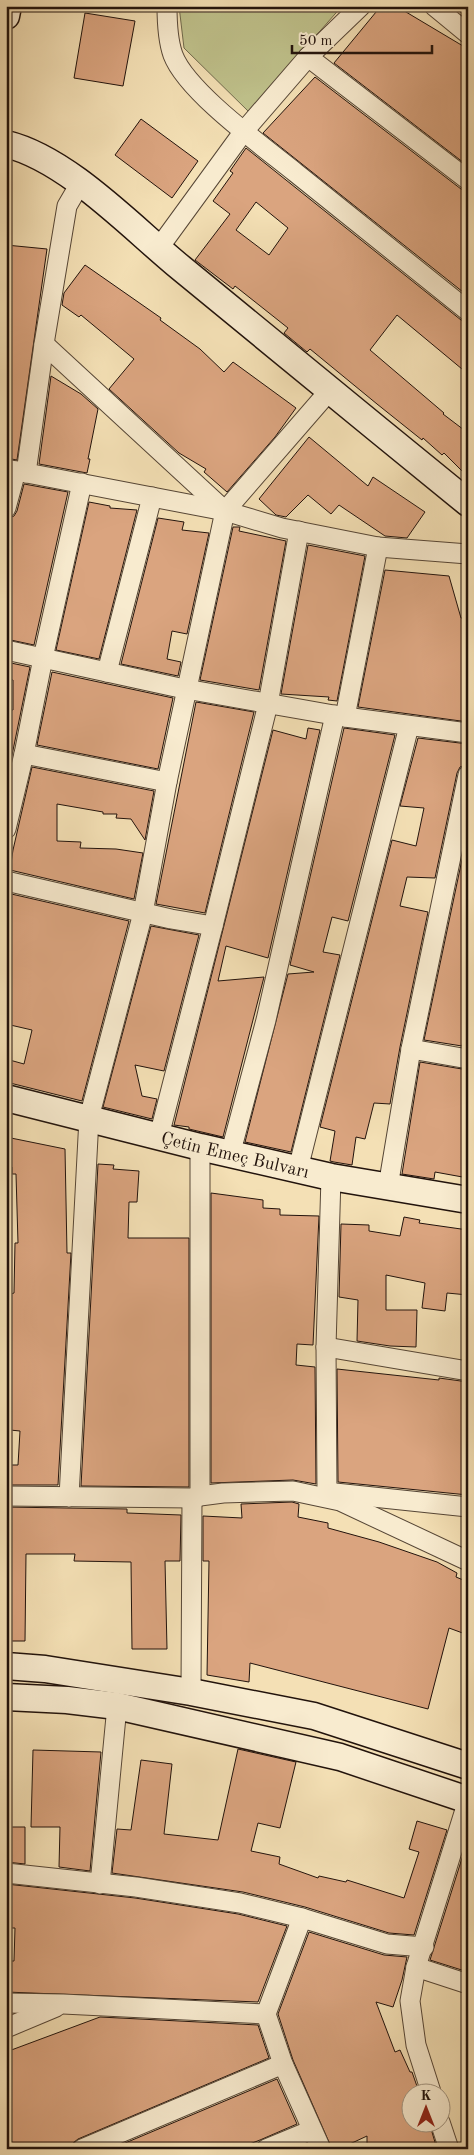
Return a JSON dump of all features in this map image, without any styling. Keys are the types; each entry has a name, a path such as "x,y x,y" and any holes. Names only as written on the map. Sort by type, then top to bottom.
{"street":[{"path":"6,16 8,6"},
{"path":"167,6 167,22 173,55 183,72 204,96 244,131 468,311"},
{"path":"158,249 244,131 308,57 361,6"},
{"path":"434,6 468,34"},
{"path":"308,57 468,180"},
{"path":"6,144 27,150 81,182 158,249 468,503"},
{"path":"6,508 44,344 67,206 81,182"},
{"path":"44,344 224,511"},
{"path":"69,1497 89,1118 143,913 167,782 224,511 330,390"},
{"path":"16,471 224,511 282,528 378,547 468,554"},
{"path":"6,829 82,483"},
{"path":"107,672 152,497"},
{"path":"159,1136 268,704 300,531"},
{"path":"230,1154 266,1020 340,716 378,547"},
{"path":"6,650 186,689 268,704 340,716 468,733"},
{"path":"298,1169 409,726"},
{"path":"24,754 167,782"},
{"path":"388,1187 411,1050 468,775"},
{"path":"6,881 143,913 213,926"},
{"path":"411,1050 468,1058"},
{"name":"Çetin Emeç Bulvarı","path":"6,1098 200,1147 331,1177 468,1200"},
{"path":"191,1692 196,1497 200,1147"},
{"path":"327,1492 326,1347 331,1177"},
{"path":"326,1347 468,1371"},
{"path":"6,1496 196,1497 223,1493 294,1491 327,1492 468,1507"},
{"path":"294,1491 340,1501 468,1561"},
{"path":"6,1666 45,1669 191,1692 314,1716 468,1766"},
{"path":"6,1697 67,1700 117,1706 340,1757 468,1800 416,1968 410,2002 416,2046 428,2082"},
{"path":"100,1884 117,1706"},
{"path":"6,1873 136,1887 240,1903 302,1918 387,1944 424,1947"},
{"path":"302,1918 266,2014 284,2064 321,2149"},
{"path":"416,1968 468,1984"},
{"path":"6,2003 266,2014"},
{"path":"6,2028 63,2004"},
{"path":"82,2149 284,2064"},
{"path":"266,2149 312,2130"},
{"path":"443,2132 449,2149"}],"green space":[{"path":"179,6 342,6 249,112 184,48"}],"building":[{"path":"381,6 396,6 468,49 468,166 334,63"},
{"path":"85,13 135,21 123,86 74,78"},
{"path":"315,77 461,189 468,191 468,296 263,133"},
{"path":"141,119 198,161 172,198 115,155"},
{"path":"246,148 461,320 468,322 468,374 397,315 370,350 443,414 468,433 468,477 444,453 442,455 423,438 422,440 310,349 307,352 284,333 288,328 235,286 233,289 195,260 230,214 213,201 233,173 230,171","holes":["256,202 288,228 269,255 236,230"]},
{"path":"6,245 47,249 17,460 6,458"},
{"path":"85,265 161,318 160,320 200,349 224,372 233,362 296,408 275,437 227,492 204,472 206,469 179,453 109,389 134,359 81,315 79,317 62,305 64,293"},
{"path":"51,376 81,394 98,409 87,473 39,464"},
{"path":"309,437 368,486 373,477 425,512 407,538 385,536 339,505 331,514 308,495 286,517 276,515 259,499"},
{"path":"24,484 68,492 34,645 6,639 6,519 14,516 17,511"},
{"path":"89,502 110,506 110,508 137,510 99,659 56,650"},
{"path":"158,518 184,522 182,530 209,533 187,634 172,631 167,659 181,662 178,676 121,664"},
{"path":"233,527 240,527 239,531 286,541 259,690 200,680"},
{"path":"308,545 365,556 337,701 328,700 329,697 281,694"},
{"path":"385,570 449,576 461,618 468,618 468,722 358,707"},
{"path":"6,662 30,667 10,765 6,764 6,710 13,710 13,680 6,679"},
{"path":"52,672 173,698 158,769 37,745"},
{"path":"196,702 254,712 205,913 156,904"},
{"path":"308,728 320,730 268,958 226,946 218,981 264,977 223,1137 189,1129 189,1127 174,1125 273,730 306,739"},
{"path":"344,728 395,735 348,921 332,917 323,952 340,955 291,1152 245,1142 288,974 314,972 290,965"},
{"path":"418,738 468,744 468,764 460,767 457,773 435,878 407,877 400,906 428,912 390,1104 374,1103 365,1139 356,1137 352,1165 334,1162 330,1161 335,1131 320,1127 392,840 416,846 424,808 400,806"},
{"path":"32,767 154,791 145,840 131,819 116,818 117,814 103,814 103,812 57,804 57,841 81,842 80,848 116,849 143,853 134,899 10,870"},
{"path":"468,831 468,1012 462,1046 424,1040"},
{"path":"7,893 129,921 82,1101 6,1082 6,1059 24,1064 32,1030 6,1024"},
{"path":"151,926 199,935 164,1071 135,1065 142,1096 157,1099 152,1119 103,1107"},
{"path":"420,1062 468,1070 468,1178 435,1172 434,1179 402,1174"},
{"path":"6,1137 65,1149 67,1253 71,1253 58,1485 6,1485 6,1465 18,1465 20,1431 10,1430 11,1399 7,1399 11,1294 14,1293 15,1243 18,1243 16,1174 12,1174 12,1167 6,1167"},
{"path":"98,1164 114,1165 113,1169 139,1171 137,1202 129,1202 128,1238 189,1238 189,1487 81,1486"},
{"path":"211,1193 263,1200 263,1208 280,1209 280,1215 319,1216 313,1345 297,1344 296,1365 315,1367 316,1484 293,1480 211,1483"},
{"path":"404,1217 420,1220 419,1223 468,1230 468,1295 447,1293 445,1311 422,1308 425,1283 386,1275 386,1310 417,1310 416,1347 390,1346 357,1341 358,1300 339,1297 341,1224 369,1225 369,1231 400,1236"},
{"path":"337,1369 468,1382 468,1495 338,1482"},
{"path":"292,1502 299,1504 298,1517 328,1523 328,1528 379,1542 437,1562 457,1573 456,1577 468,1582 468,1635 449,1628 428,1709 250,1663 249,1682 207,1675 209,1561 203,1561 203,1516 242,1518 241,1504"},
{"path":"6,1507 127,1509 127,1513 181,1515 180,1561 165,1561 167,1649 132,1649 131,1562 74,1561 75,1554 26,1554 25,1641 6,1641"},
{"path":"238,1749 296,1762 280,1828 258,1823 251,1851 280,1857 279,1864 318,1878 319,1876 346,1882 347,1880 404,1898 419,1852 409,1849 417,1821 447,1830 414,1935 389,1933 305,1907 243,1892 112,1873 117,1829 131,1830 141,1760 172,1764 164,1834 218,1840"},
{"path":"33,1750 101,1752 90,1871 59,1867 60,1827 31,1827"},
{"path":"6,1827 25,1827 25,1864 6,1862"},
{"path":"468,1839 468,1972 430,1960"},
{"path":"6,1884 135,1898 238,1914 287,1926 258,2002 6,1992 6,1961 14,1961 15,1928 6,1928"},
{"path":"309,1932 384,1955 407,1957 393,2007 376,2002 395,2052 400,2050 416,2082 402,2082 402,2132 432,2132 437,2149 367,2149 367,2136 339,2149 332,2149 293,2060 278,2014"},
{"path":"100,2017 258,2025 269,2058 78,2139 73,2143 71,2149 6,2149 6,2052"},
{"path":"277,2079 297,2124 260,2140 237,2149 111,2149"}]}
